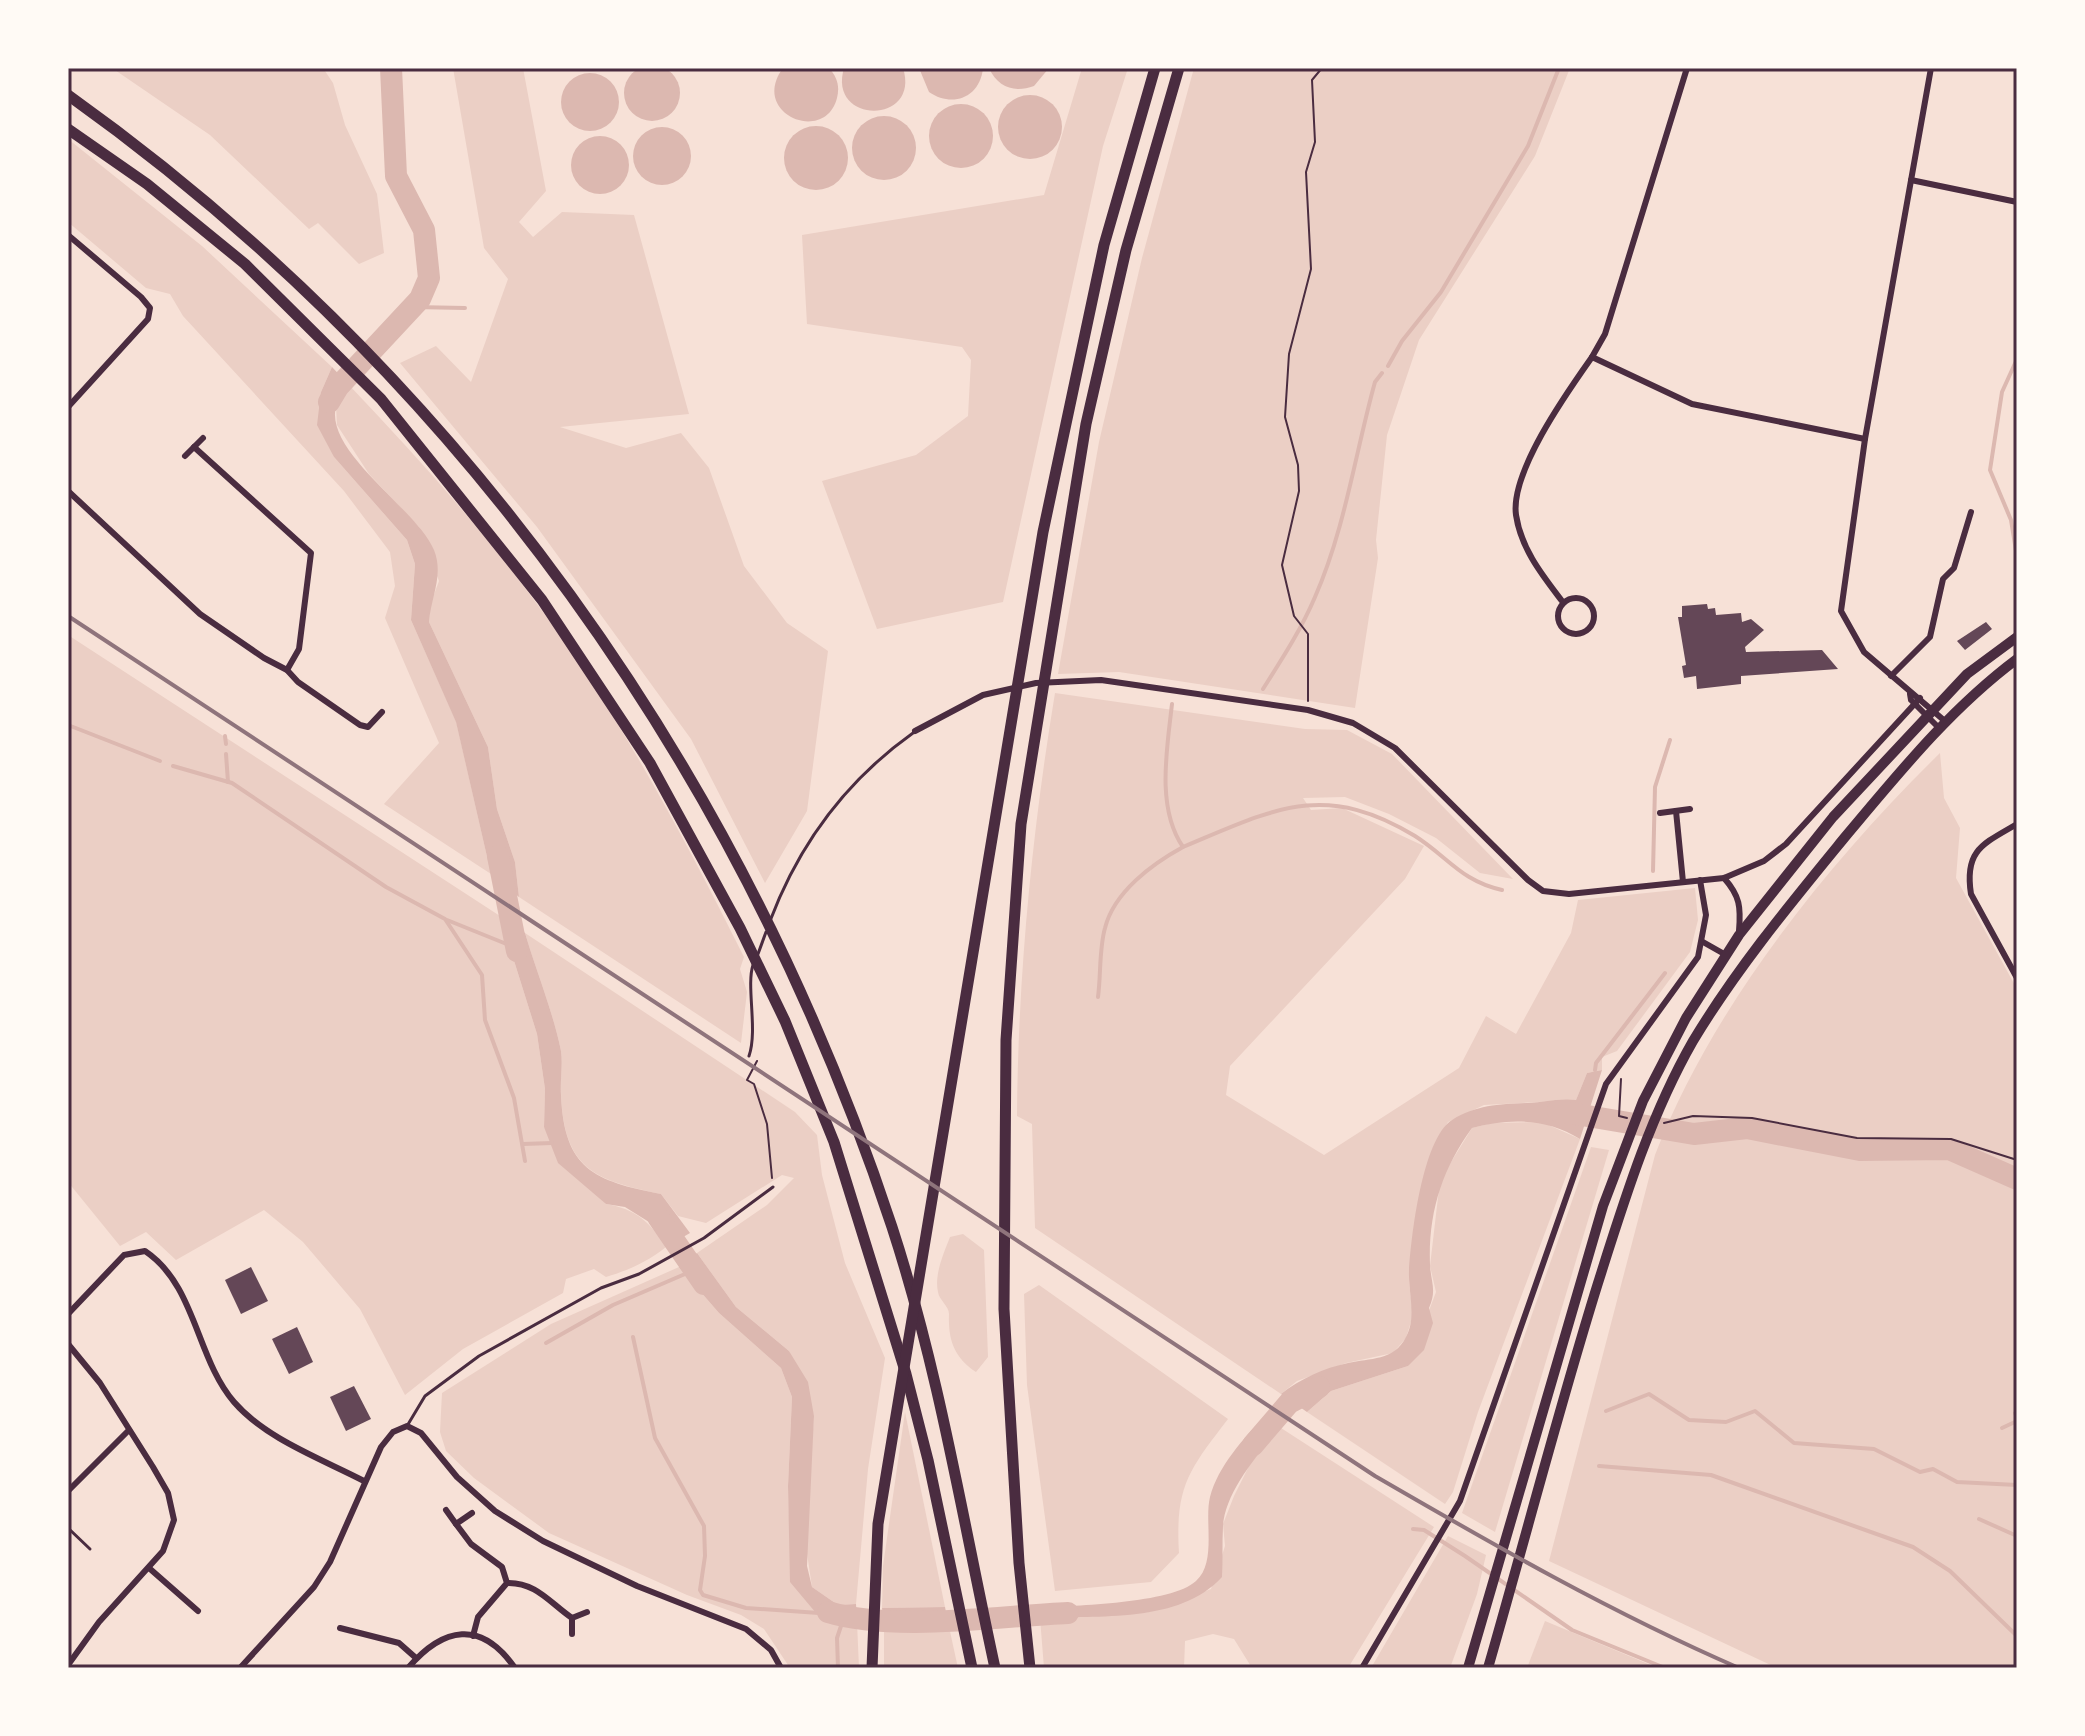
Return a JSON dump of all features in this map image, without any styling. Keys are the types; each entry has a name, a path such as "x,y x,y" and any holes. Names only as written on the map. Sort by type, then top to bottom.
{"highway":[{"path":"872,1668 878,1524 1043,532 1104,245 1155,68"},
{"path":"1030,1668 1019,1563 1004,1309 1006,1040 1021,824 1086,424 1126,250 1179,68"},
{"path":"68,95 158,160 259,245 396,383 492,493 560,579 619,661 721,831 810,1010 859,1131 893,1231 929,1353 995,1668"},
{"path":"68,129 147,184 245,264 381,399 550,611 597,679 697,844 785,1021 834,1142 868,1243 928,1460 972,1668"},
{"path":"1468,1668 1599,1220 1643,1101 1686,1018 1739,935 1833,817 1967,674 2017,637"},
{"path":"1488,1668 1574,1360 1642,1152 1693,1042 1760,941 1889,782 1943,726 2017,659"}],"street":[{"path":"1562,601 1538,573 1515,514 1524,475 1539,438 1605,334 1687,68"},
{"path":"1931,68 1865,439 1841,611 1864,652 1943,726"},
{"path":"1911,180 2017,202"},
{"path":"68,235 150,308 148,319 69,403"},
{"path":"1592,357 1692,404 1865,439"},
{"path":"185,456 203,438"},
{"path":"194,447 311,553 299,649 287,670"},
{"path":"68,491 200,614 287,670 298,682 360,725 368,727 382,712"},
{"path":"1891,676 1930,637 1943,579 1954,568 1971,512"},
{"path":"1585,600 1593,609 1594,621 1585,634 1575,635 1561,626 1558,609 1562,601 1585,600"},
{"path":"915,731 983,695 1036,683 1101,680 1308,710 1353,723 1395,748 1543,891 1569,894 1724,878 1764,861 1786,844 1918,701"},
{"path":"1660,813 1690,809"},
{"path":"1676,811 1683,882"},
{"path":"2017,824 1979,846 1972,856 1969,880 1971,894 2017,978"},
{"path":"1724,878 1736,892 1742,906 1739,935"},
{"path":"1362,1668 1460,1501 1597,1103 1606,1084 1690,971 1703,942 1706,915 1700,880"},
{"path":"1703,942 1726,955"},
{"path":"68,1314 124,1255 145,1251 155,1258 174,1283 233,1401 281,1438 364,1481"},
{"path":"68,1344 100,1383 168,1493 173,1507 170,1540 149,1568 99,1622 68,1665"},
{"path":"240,1668 314,1587 330,1562 364,1481 393,1432 407,1426 421,1433 457,1477 495,1511 543,1541 637,1586 746,1629 771,1650 781,1668"},
{"path":"68,1491 129,1430"},
{"path":"446,1510 471,1544 502,1567 507,1583"},
{"path":"456,1524 472,1513"},
{"path":"149,1568 198,1611"},
{"path":"507,1583 529,1585 572,1618"},
{"path":"473,1636 478,1617 507,1583"},
{"path":"572,1618 587,1612"},
{"path":"572,1618 572,1634"},
{"path":"340,1628 399,1643 416,1658"},
{"path":"408,1668 433,1641 446,1635 473,1636 503,1652 515,1668"}],"lane":[{"path":"749,1056 753,991 750,974 780,896 804,850 846,789 878,758 915,731"},
{"path":"407,1426 425,1396 479,1356 601,1288 667,1259 704,1238 773,1187"},
{"path":"68,1528 90,1549"}],"path":[{"path":"1308,702 1308,634 1294,616 1282,565 1299,491 1298,465 1285,417 1289,354 1311,269 1306,172 1315,142 1312,80 1322,68"},
{"path":"749,1056 758,1062 747,1080 754,1084 767,1124 769,1174 773,1187"},
{"path":"1620,1072 1619,1116 1633,1119"},
{"path":"1661,1124 1693,1116 1752,1118 1857,1138 1951,1139 2017,1160"}],"shaded area":[{"path":"652,65 672,73 680,93 672,113 652,121 632,113 624,93 632,73"},
{"path":"112,68 323,68 333,83 345,125 377,194 384,253 359,264 318,223 309,229 210,135"},
{"path":"453,68 523,68 546,191 519,222 533,237 562,212 634,215 689,414 560,427 626,448 681,433 709,468 744,566 787,623 828,651 807,811 765,883 691,739 537,527 400,363 436,346 471,382 508,279 484,248"},
{"path":"783,68 829,68 836,78 838,90 830,112 819,120 806,121 793,118 782,110 775,99 775,84"},
{"path":"844,68 903,68 905,87 899,100 888,108 874,111 860,108 849,100 842,87"},
{"path":"919,68 983,68 977,87 971,93 947,99 929,92"},
{"path":"989,68 1049,68 1034,86 1014,89 997,80"},
{"path":"1082,68 1128,68 1103,146 1003,602 877,629 822,481 916,455 968,416 971,360 962,347 807,324 802,235 1044,195"},
{"path":"1194,68 1570,68 1535,156 1419,340 1387,435 1376,540 1378,558 1355,708 1119,672 1058,674 1099,442 1142,258"},
{"path":"590,73 601,75 610,82 617,91 617,113 610,122 601,129 590,131 579,129 570,122 563,113 561,102 563,91 570,82 579,75"},
{"path":"1030,95 1048,101 1056,109 1062,127 1056,145 1048,153 1030,159 1012,153 1004,145 998,127 1004,109 1012,101"},
{"path":"961,104 979,110 987,118 993,136 987,154 979,162 961,168 943,162 935,154 929,136 935,118 943,110"},
{"path":"884,116 902,122 910,130 916,148 910,166 902,174 884,180 866,174 858,166 852,148 858,130 866,122"},
{"path":"816,126 834,132 842,140 848,158 842,176 834,184 816,190 798,184 790,176 784,158 790,140 798,132"},
{"path":"662,127 673,129 682,136 689,145 689,167 682,176 673,183 662,185 651,183 642,176 635,167 633,156 635,145 642,136 651,129"},
{"path":"600,136 611,138 620,145 627,154 627,176 620,185 611,192 600,194 589,192 580,185 573,176 571,165 573,154 580,145 589,138"},
{"path":"68,139 202,246 332,367 321,392 334,457 407,540 415,564 411,620 456,721 491,874 384,804 439,743 385,618 395,586 390,552 344,491 183,316 170,294 146,288 68,222"},
{"path":"332,367 349,385 336,406 336,424 344,442 357,461 410,517 434,550 438,568 429,622 488,747 497,809 515,862 519,897 491,874 456,722 411,620 415,564 407,540 334,457 317,425 321,392"},
{"path":"349,385 442,486 507,565 559,635 618,724 671,816 744,957 740,969 747,992 741,1043 519,897 515,862 497,809 488,747 429,622 430,605 439,581 419,527 369,474 337,425 336,406"},
{"path":"68,635 500,916 537,1034 545,1089 544,1127 606,1204 626,1209 641,1218 666,1247 645,1261 606,1277 594,1269 566,1279 563,1293 463,1349 405,1395 360,1309 303,1242 264,1210 176,1260 146,1232 120,1246 68,1182"},
{"path":"1055,693 1305,729 1347,730 1392,754 1513,879 1480,873 1436,838 1389,814 1345,797 1303,798 1311,810 1342,808 1424,846 1405,879 1230,1066 1226,1095 1324,1155 1459,1068 1486,1016 1516,1034 1571,933 1578,900 1695,888 1698,920 1690,952 1617,1051 1602,1057 1602,1070 1587,1073 1576,1100 1484,1105 1448,1122 1435,1145 1409,1283 1413,1315 1406,1338 1393,1353 1346,1363 1297,1381 1281,1394 1035,1228 1032,1124 1017,1116 1018,1063 1028,904"},
{"path":"1940,753 1944,798 1960,828 1956,878 2017,989 2017,1668 1777,1668 1549,1561 1655,1155 1679,1100 1740,992 1776,940 1856,842"},
{"path":"500,916 525,933 549,1008 561,1051 561,1095 568,1140 587,1167 601,1176 661,1194 690,1233 666,1247 649,1222 625,1207 606,1204 558,1163 544,1127 545,1089 537,1034"},
{"path":"525,933 795,1112 817,1135 822,1175 845,1263 885,1358 868,1469 856,1604 838,1605 812,1587 805,1540 814,1416 789,1351 736,1307 697,1253 767,1205 794,1178 782,1175 706,1223 678,1216 661,1194 618,1183 587,1167 568,1139 561,1094 561,1051"},
{"path":"1602,1070 1580,1139 1541,1124 1500,1123 1472,1128 1452,1159 1434,1210 1430,1246 1433,1291 1429,1308 1433,1323 1424,1350 1408,1366 1331,1391 1307,1412 1281,1394 1321,1371 1388,1354 1406,1337 1412,1313 1410,1256 1420,1190 1433,1147 1452,1120 1488,1106 1576,1100 1587,1073"},
{"path":"1542,1122 1580,1139 1478,1412 1453,1492 1445,1504 1307,1412 1331,1391 1408,1366 1436,1292 1430,1266 1440,1180 1472,1128 1492,1123"},
{"path":"1591,1147 1609,1150 1495,1532 1462,1513"},
{"path":"963,1234 984,1250 988,1357 976,1372 962,1360 954,1347 949,1311 937,1285 940,1264 950,1237"},
{"path":"697,1253 736,1307 789,1351 808,1382 814,1416 807,1566 812,1587 838,1605 856,1604 857,1622 840,1623 816,1613 790,1582 788,1486 792,1397 781,1368 719,1313 679,1267"},
{"path":"679,1267 719,1313 781,1368 792,1397 788,1486 791,1582 840,1623 857,1622 859,1668 790,1668 764,1629 741,1615 687,1595 549,1533 474,1478 446,1451 440,1432 442,1393 551,1324"},
{"path":"1039,1285 1228,1419 1187,1480 1179,1511 1179,1553 1151,1582 1055,1591 1027,1385 1024,1294"},
{"path":"905,1412 945,1607 882,1608 883,1566"},
{"path":"1265,1416 1281,1428 1236,1486 1230,1500 1223,1526 1222,1577 1184,1603 1161,1610 1112,1616 1040,1618 1039,1608 1145,1599 1184,1589 1196,1581 1206,1563 1210,1497 1219,1474"},
{"path":"1281,1428 1434,1527 1348,1668 1252,1668 1234,1639 1213,1634 1185,1641 1184,1668 1044,1668 1040,1618 1149,1612 1211,1589 1225,1546 1223,1524 1234,1496 1251,1462"},
{"path":"1448,1536 1486,1555 1477,1594 1450,1668 1371,1668"},
{"path":"945,1607 949,1627 884,1626 882,1608"},
{"path":"1545,1621 1658,1668 1527,1668"},
{"path":"884,1626 949,1627 958,1668 884,1668"}],"building":[{"path":"1707,604 1708,609 1715,608 1716,615 1741,613 1742,622 1751,619 1764,630 1745,647 1746,652 1822,650 1838,669 1741,676 1741,684 1697,689 1696,676 1684,678 1682,666 1686,665 1678,617 1682,617 1682,606"},
{"path":"1986,622 1992,629 1965,650 1957,641"},
{"path":"251,1267 268,1301 241,1314 225,1280"},
{"path":"297,1327 313,1362 289,1374 272,1339"},
{"path":"354,1386 371,1419 346,1431 330,1397"}],"waterway":[{"path":"329,402 338,387 420,299 429,278 424,230 396,176 391,68"},
{"path":"1388,366 1402,341 1441,292 1528,146 1559,68"},
{"path":"413,307 465,308"},
{"path":"2017,359 2002,392 1990,470 2011,520 2017,557"},
{"path":"1263,689 1304,621 1325,571 1342,518 1375,382 1382,373"},
{"path":"1172,704 1166,759 1166,796 1169,815 1183,847 1271,812 1325,805 1352,809 1382,819 1415,836 1476,881 1502,890"},
{"path":"68,725 160,761"},
{"path":"225,736 226,744"},
{"path":"1653,871 1655,787 1670,740"},
{"path":"226,754 228,782"},
{"path":"173,766 232,783 386,887 445,919 482,975 485,1020 514,1098 525,1161"},
{"path":"1098,997 1103,936 1110,915 1136,880 1183,847"},
{"path":"498,856 517,951"},
{"path":"447,920 509,945"},
{"path":"1595,1070 1596,1063 1665,973"},
{"path":"1558,1111 1694,1134 1747,1128 1860,1150 1949,1149 2017,1179"},
{"path":"523,1144 552,1143"},
{"path":"658,1217 704,1284"},
{"path":"546,1343 613,1305 685,1274"},
{"path":"633,1337 655,1438 704,1526 705,1556 700,1590 703,1595 746,1608 819,1613"},
{"path":"1253,1445 1289,1403 1319,1387"},
{"path":"1606,1411 1649,1394 1689,1420 1726,1422 1755,1411 1794,1443 1874,1449 1920,1472 1933,1469 1957,1482 2017,1485"},
{"path":"2015,1413 2017,1417"},
{"path":"2002,1428 2017,1421"},
{"path":"1599,1466 1711,1475 1913,1547 1950,1571 2017,1636"},
{"path":"1979,1519 2017,1536"},
{"path":"1413,1529 1424,1530 1465,1556 1572,1630 1665,1668"},
{"path":"828,1612 854,1618 914,1622 1068,1613"},
{"path":"838,1668 837,1638 843,1620"}],"railway":[{"path":"68,616 1375,1476 1599,1601 1739,1668"}]}
